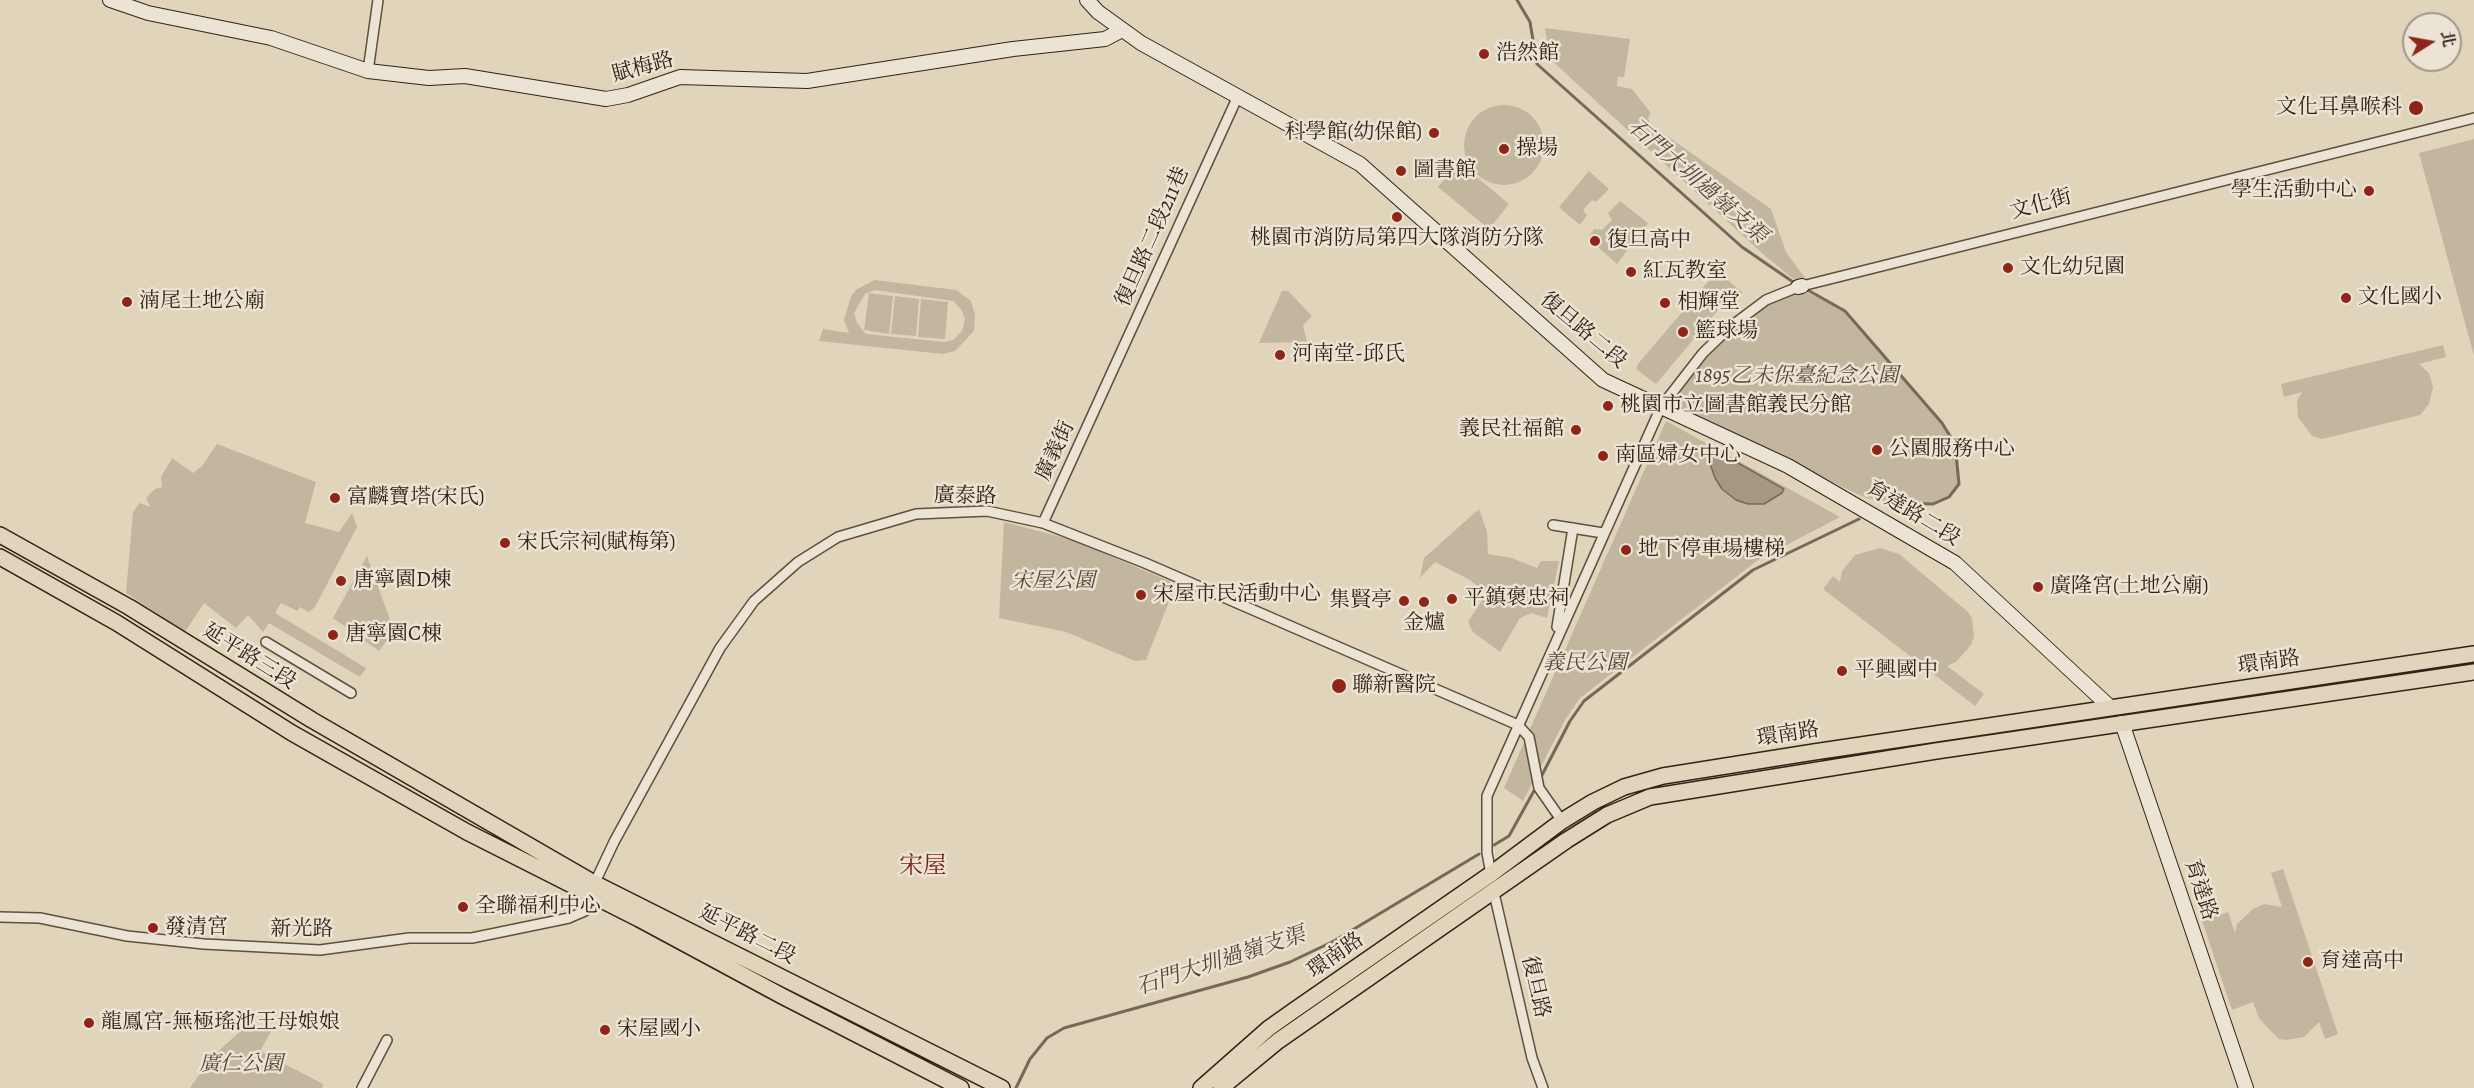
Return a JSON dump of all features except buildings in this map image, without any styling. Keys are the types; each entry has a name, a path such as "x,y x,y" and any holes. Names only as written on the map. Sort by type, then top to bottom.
{"main road":[{"name":"延平路三段","path":"0,535 129,607 312,720 476,815"},
{"name":"延平路三段","path":"0,557 117,623 292,733 467,832"},
{"name":"環南路","path":"1201,1088 1269,1028 1491,874 1562,821 1593,802 1643,781 1814,752 2474,654"},
{"name":"環南路","path":"1221,1088 1278,1041 1494,893 1567,840 1607,815 1634,804 1679,792 1818,769 2474,672"},
{"path":"1814,752 1818,769"},
{"name":"延平路二段","path":"476,815 639,918 782,996 961,1088"},
{"name":"延平路二段","path":"467,832 592,889 1002,1088"}],"street":[{"name":"賦梅路","path":"110,0 148,13 271,38 368,71 429,78 465,76 606,99 628,95 680,77 807,81 1013,49 1105,39 1122,30"},
{"path":"368,71 378,0"},
{"name":"復旦路二段","path":"1087,0 1122,30 1360,164 1603,380 1661,407"},
{"name":"復旦路二段211巷","path":"1103,395 1186,205 1238,96"},
{"name":"文化街","path":"1661,407 1703,353 1730,327 1766,300 1800,286 2474,118"},
{"name":"廣義街","path":"1042,523 1103,395"},
{"path":"1494,893 1487,853 1487,796 1555,638 1661,407"},
{"name":"育達路二段","path":"1661,407 1788,466 1955,563 2110,707"},
{"name":"廣泰路","path":"592,889 720,648 754,601 798,562 838,537 916,514 987,511 1042,523 1145,563 1518,725"},
{"path":"1553,525 1603,533"},
{"path":"1555,638 1573,528"},
{"path":"266,642 351,693"},
{"name":"育達路","path":"2110,707 2122,723 2246,1088"},
{"path":"1518,725 1529,738 1539,788 1562,821"},
{"name":"新光路","path":"0,917 40,918 126,936 278,950 353,947 409,938 472,938 569,918 585,911 592,889"},
{"name":"復旦路","path":"1494,893 1532,1058 1543,1088"},
{"path":"362,1088 387,1040"}],"green space":[{"path":"1545,28 1630,39 1624,77 1618,77 1617,86 1632,89 1651,113 1648,118 1650,124 1771,209 1786,252 1805,278 1797,282 1763,254 1550,59"},
{"name":"操場","path":"1504,105 1519,108 1532,117 1541,130 1544,145 1541,160 1532,173 1519,182 1504,185 1489,182 1476,173 1467,160 1464,145 1467,130 1476,117 1489,108"},
{"path":"2474,139 2474,356 2419,153"},
{"path":"1459,162 1509,204 1489,229 1438,187"},
{"path":"1589,171 1609,189 1596,202 1592,200 1583,210 1587,215 1580,225 1559,207"},
{"path":"1620,201 1648,223 1617,264 1588,238 1594,229 1602,230 1612,220 1608,213"},
{"name":"籃球場","path":"1717,271 1743,293 1718,310 1656,384 1636,369 1638,364"},
{"path":"875,280 956,290 971,301 975,315 974,331 955,351 943,354 819,341 823,329 849,333 844,320 851,296 857,289","holes":["875,290 953,301 961,309 965,319 962,331 953,340 944,342 866,334 857,323 854,313 865,294"]},
{"path":"1282,291 1288,291 1312,316 1303,325 1307,342 1259,343"},
{"name":"1895乙未保臺紀念公園","path":"1804,291 1845,311 1942,423 1955,444 1959,484 1949,497 1933,504 1895,503 1866,498 1668,406 1708,347 1766,300"},
{"path":"869,293 893,296 889,334 864,330"},
{"path":"895,296 919,299 916,336 891,334"},
{"path":"921,299 948,302 945,339 918,337"},
{"path":"2443,345 2446,357 2419,364 2429,373 2433,387 2429,404 2420,415 2322,439 2312,436 2298,417 2297,401 2302,392 2284,397 2281,384"},
{"name":"1895乙未保臺紀念公園","path":"1666,421 1840,517 1758,560 1580,698 1565,720 1523,801 1504,788"},
{"path":"217,444 316,482 305,523 339,532 352,513 357,527 315,607 309,612 300,607 297,611 281,603 275,613 366,668 360,677 269,623 263,632 248,615 236,628 204,603 185,632 126,593 133,512 140,503 150,507 146,498 155,489 162,487 161,477 172,458 193,473 202,466"},
{"path":"1479,509 1487,532 1488,554 1512,558 1537,568 1541,561 1559,561 1547,618 1531,613 1520,618 1500,652 1473,632 1468,622 1486,594 1470,580 1435,562 1420,578 1424,558"},
{"name":"宋屋公園","path":"1004,522 1073,540 1176,584 1146,660 1135,661 1066,632 999,618"},
{"path":"1880,548 1899,554 1968,612 1972,619 1974,636 1971,645 1956,662 1947,666 1984,694 1975,706 1823,589 1833,576 1840,582 1842,571 1855,555"},
{"path":"367,556 394,631 379,651 333,618"},
{"path":"2283,869 2338,1034 2325,1039 2319,1022 2304,1037 2286,1040 2279,1039 2259,1018 2253,1002 2232,1010 2202,921 2228,912 2235,933 2237,924 2253,909 2264,904 2282,907 2271,873"},
{"name":"廣仁公園","path":"245,1027 273,1028 260,1051 323,1084 322,1088 190,1088 210,1059"}],"shaded area":[{"path":"1710,447 1784,489 1782,493 1764,504 1748,504 1736,500 1722,489 1715,478 1708,458"}],"waterway":[{"name":"石門大圳過嶺支渠","path":"1517,0 1530,22 1537,64 1742,247 1796,284"},
{"name":"石門大圳過嶺支渠","path":"1804,288 1845,311 1942,423 1955,444 1959,484 1949,497 1933,504 1895,503"},
{"name":"石門大圳過嶺支渠","path":"1541,777 1570,721 1584,701 1753,570 1859,519"},
{"name":"石門大圳過嶺支渠","path":"1494,845 1509,836 1535,789"},
{"name":"石門大圳過嶺支渠","path":"1016,1088 1030,1059 1047,1038 1064,1028 1248,977 1290,962 1334,941 1479,854"}],"place":[{"name":"浩然館","path":"1484,54"},
{"name":"文化耳鼻喉科","path":"2416,108"},
{"name":"科學館(幼保館)","path":"1434,133"},
{"name":"操場","path":"1504,149"},
{"name":"圖書館","path":"1401,171"},
{"name":"學生活動中心","path":"2369,191"},
{"name":"桃園市消防局第四大隊消防分隊","path":"1397,217"},
{"name":"復旦高中","path":"1595,241"},
{"name":"文化幼兒園","path":"2008,268"},
{"name":"紅瓦教室","path":"1631,272"},
{"name":"文化國小","path":"2346,298"},
{"name":"湳尾土地公廟","path":"127,302"},
{"name":"相輝堂","path":"1665,303"},
{"name":"籃球場","path":"1683,332"},
{"name":"河南堂-邱氏","path":"1280,355"},
{"name":"桃園市立圖書館義民分館","path":"1608,406"},
{"name":"義民社福館","path":"1576,430"},
{"name":"公園服務中心","path":"1877,450"},
{"name":"南區婦女中心","path":"1603,456"},
{"name":"富麟寶塔(宋氏)","path":"335,498"},
{"name":"宋氏宗祠(賦梅第)","path":"505,543"},
{"name":"地下停車場樓梯","path":"1626,550"},
{"name":"唐寧園D棟","path":"341,581"},
{"name":"廣隆宮(土地公廟)","path":"2038,587"},
{"name":"宋屋市民活動中心","path":"1141,595"},
{"name":"平鎮褒忠祠","path":"1452,599"},
{"name":"集賢亭","path":"1404,601"},
{"name":"金爐","path":"1424,602"},
{"name":"唐寧園C棟","path":"333,635"},
{"name":"平興國中","path":"1842,671"},
{"name":"聯新醫院","path":"1339,686"},
{"name":"全聯福利中心","path":"463,907"},
{"name":"發清宮","path":"153,928"},
{"name":"育達高中","path":"2308,962"},
{"name":"龍鳳宮-無極瑤池王母娘娘","path":"89,1023"},
{"name":"宋屋國小","path":"605,1030"}],"district":[{"name":"宋屋","path":"923,867"}],"park label":[{"name":"義民公園","path":"1585,664"}]}
